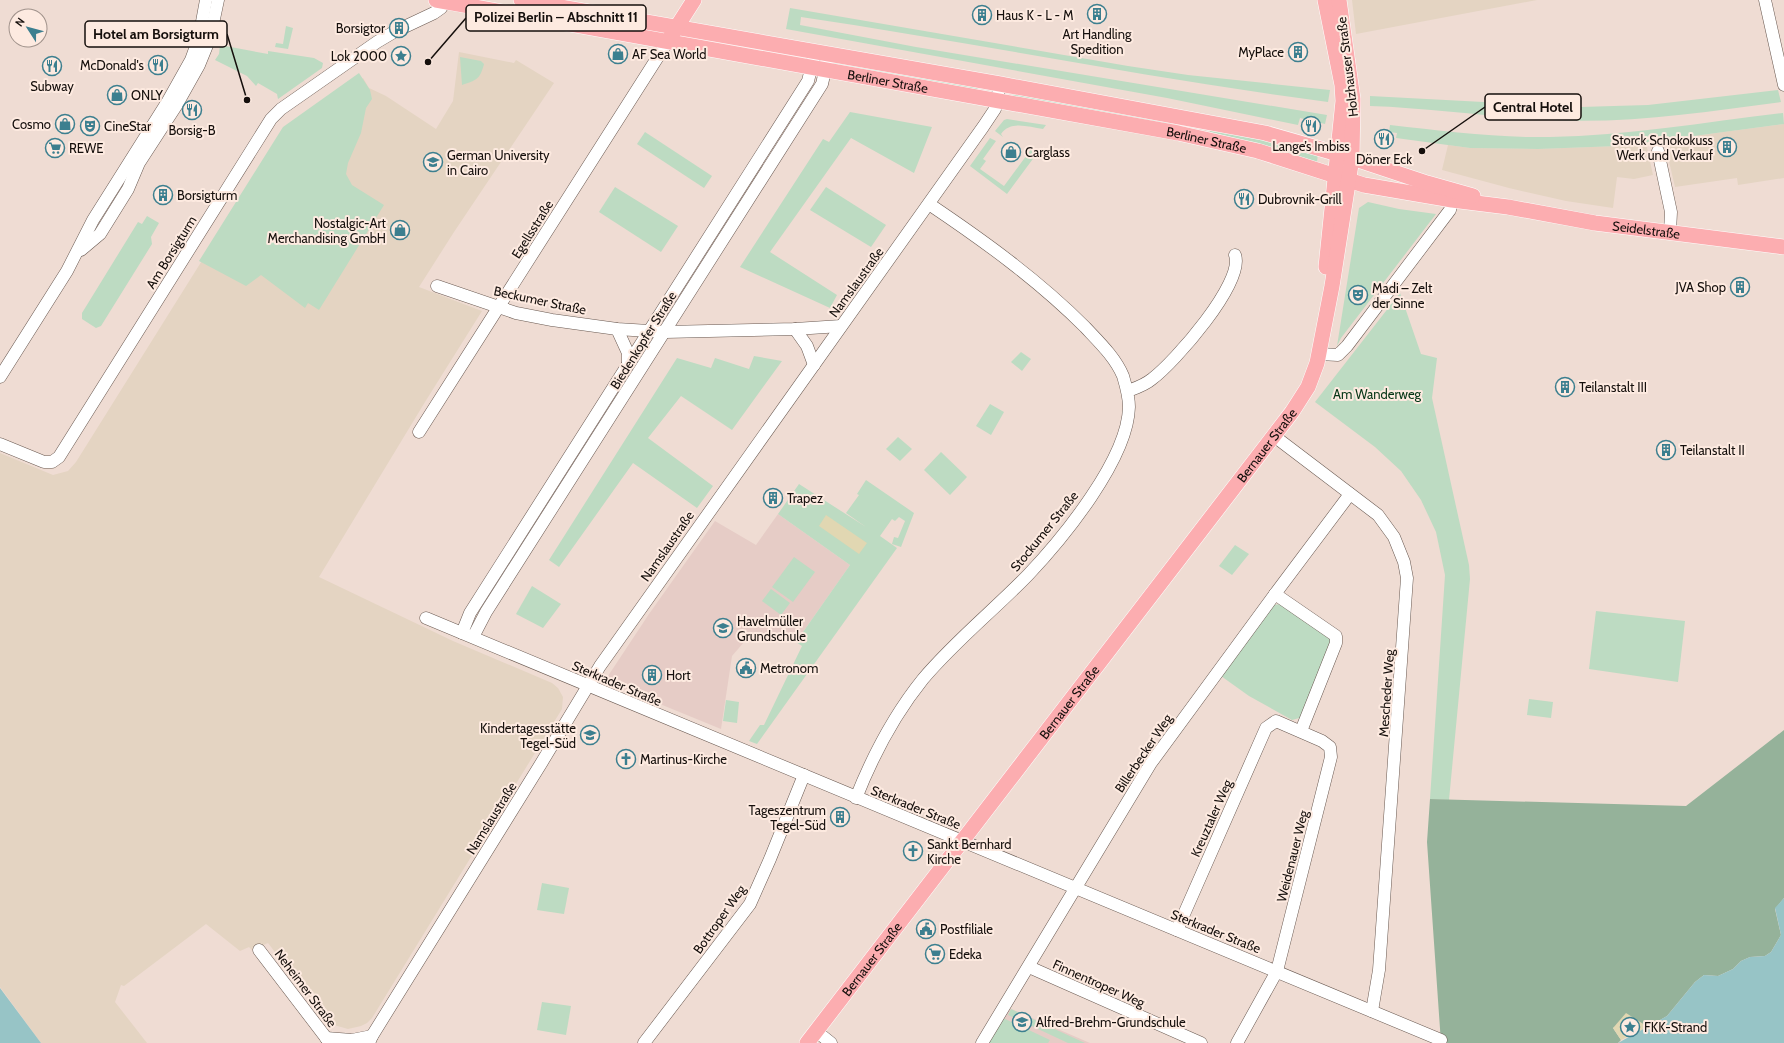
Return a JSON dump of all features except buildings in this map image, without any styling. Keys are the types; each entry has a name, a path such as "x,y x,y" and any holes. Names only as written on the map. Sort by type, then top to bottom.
{"main road":[{"name":"Berliner Straße","path":"521,0 1000,84 1265,133 1352,158"},
{"path":"668,42 694,0"},
{"name":"Holzhauser Straße","path":"1326,0 1343,93 1343,110 1338,154 1343,178"},
{"name":"Holzhauser Straße","path":"1339,0 1353,98 1352,158 1343,178"},
{"name":"Berliner Straße","path":"442,1 1204,138 1258,151 1343,178"},
{"name":"Seidelstraße","path":"1352,158 1427,183 1453,195"},
{"name":"Seidelstraße","path":"1343,178 1364,185 1453,195 1595,223 1784,247"},
{"name":"Bernauer Straße","path":"812,1037 1297,406 1308,387 1320,352 1343,178"}],"street":[{"path":"0,377 77,254 93,220 168,101 191,60 199,38 206,0"},
{"path":"77,254 100,234 128,189 139,163 176,106 199,65 210,38 218,0"},
{"path":"1765,0 1784,85"},
{"name":"Am Borsigturm","path":"0,444 44,462 52,462 59,457 271,119 281,109 377,42 399,29 434,13 441,8 442,1"},
{"name":"Egellsstraße","path":"419,432 668,42"},
{"name":"Biedenkopfer Straße","path":"468,635 470,613 808,81 818,69 822,53"},
{"name":"Biedenkopfer Straße","path":"468,635 486,612 822,84 818,69"},
{"name":"Namslaustraße","path":"328,1040 370,1039 600,666 984,127 995,109 1000,84"},
{"path":"1658,151 1671,212 1670,232"},
{"path":"1320,352 1338,355 1347,346 1450,210 1453,195"},
{"name":"Stockumer Straße","path":"856,798 878,747 922,681 951,648 1028,574 1057,541 1082,509 1105,473 1123,437 1129,405 1128,391 1112,357 1072,315 1018,267 929,204"},
{"path":"1128,391 1153,379 1173,361 1194,336 1215,308 1230,280 1236,264 1235,255"},
{"name":"Beckumer Straße","path":"436,286 498,308 552,320 617,329 665,332 795,330 841,326"},
{"path":"617,329 628,353 628,365 639,372"},
{"path":"795,330 807,346 814,365"},
{"name":"Mescheder Weg","path":"1274,436 1378,515 1394,537 1404,562 1407,578 1379,970 1372,1011"},
{"name":"Billerbecker Weg","path":"982,1043 1151,763 1350,494"},
{"path":"1275,594 1336,636 1336,643 1301,731"},
{"name":"Sterkrader Straße","path":"426,618 856,798 1277,971 1372,1011 1424,1038 1441,1040"},
{"name":"Kreuztaler Weg","path":"1177,930 1266,728 1276,721 1301,731"},
{"name":"Weidenauer Weg","path":"1237,1043 1277,971 1331,757 1330,747 1322,741 1301,731"},
{"name":"Bottroper Weg","path":"644,1043 750,904 804,775"},
{"name":"Neheimer Straße","path":"260,950 328,1040"},
{"name":"Finnentroper Weg","path":"1028,967 1201,1043"},
{"path":"812,1037 831,1043"}],"shaded area":[{"path":"1352,0 1537,0 1356,34"},
{"path":"459,52 514,63 516,60 554,83 419,287 482,311 319,577 453,641 552,683 558,688 563,697 562,709 372,1018 367,1023 348,1029 334,1025 328,1021 268,943 252,950 249,947 240,951 206,924 124,986 121,985 115,1002 147,1043 41,1043 0,987 0,453 53,475 68,471 76,462 280,136 363,78 369,88 386,96 436,129 453,101"},
{"name":"Storck Schokokuss Werk und Verkauf","path":"1784,124 1784,178 1738,185 1737,178 1675,187 1664,140"},
{"path":"1646,143 1653,175 1634,179 1617,177 1613,208 1566,201 1509,188 1442,170 1448,145 1470,148 1538,149 1619,146"},
{"name":"Havelmüller Grundschule","path":"778,514 850,565 796,642 745,641 732,656 721,729 611,684 608,676 649,614 715,521 756,545"},
{"name":"Alfred-Brehm-Grundschule","path":"1009,1008 1090,1043 994,1043 989,1041"}],"green space":[{"path":"790,8 1128,66 1188,75 1330,90 1328,102 1262,93 801,17 800,25 916,47 1327,115 1325,124 1300,118 1298,125 1167,98 786,29"},
{"path":"286,26 293,28 288,49 275,47 276,43 283,44"},
{"path":"220,45 268,54 268,51 314,58 323,63 322,68 278,99 277,94 258,83 256,86 247,76 215,60 219,54"},
{"path":"460,57 481,61 484,64 481,73 477,78 462,85"},
{"path":"833,61 978,85 977,91 832,66"},
{"path":"359,73 370,90 372,99 366,108 361,133 348,163 346,174 352,185 384,205 319,310 308,303 305,308 261,275 246,286 199,261 283,127"},
{"path":"1778,90 1781,102 1637,119 1580,121 1551,120 1370,106 1370,96 1580,107 1648,105"},
{"path":"1013,93 1176,124 1012,97"},
{"path":"850,112 932,127 914,173 851,138 770,252 837,295 830,308 740,267 823,139 829,142"},
{"path":"1783,113 1784,124 1619,146 1538,149 1470,148 1396,138 1397,133 1389,132 1390,125 1490,135 1530,137 1579,136 1667,128"},
{"path":"1007,119 1046,125 1043,129 1026,126 1010,127 1001,134 1003,137 995,131 1004,120"},
{"path":"1211,128 1318,153 1317,162 1258,144 1210,132"},
{"path":"645,132 712,176 704,188 637,144"},
{"path":"990,138 996,141 983,159 986,161 980,169 1004,186 1032,148 1038,152 1007,194 970,166"},
{"path":"615,187 678,226 661,252 599,212"},
{"path":"826,187 886,225 871,247 810,210"},
{"path":"1368,202 1399,209 1436,214 1341,338 1337,346 1359,208"},
{"path":"147,216 159,223 151,237 152,244 101,326 96,328 82,319 82,313 138,222 142,224"},
{"name":"Am Wanderweg","path":"1400,293 1421,354 1437,358 1432,398 1469,565 1470,579 1449,800 1430,799 1445,575 1436,532 1421,500 1401,471 1375,447 1315,402"},
{"path":"1021,352 1031,359 1022,371 1011,362"},
{"path":"754,356 782,361 732,430 681,396 648,438 713,486 697,508 633,463 559,567 549,560 677,358 711,368 715,358 749,369"},
{"path":"990,404 1004,412 991,435 976,426"},
{"path":"898,437 912,449 900,461 886,449"},
{"path":"941,452 967,477 950,495 924,470"},
{"path":"866,480 914,513 901,547 892,544 894,537 898,538 905,521 899,517 895,521 892,519 880,536 897,548 757,744 749,741 760,725 764,725 802,646 796,642 850,565 778,514 799,484 866,527 846,513 859,495 857,494"},
{"path":"1235,545 1249,554 1232,575 1219,566"},
{"path":"794,557 815,572 793,602 772,587"},
{"path":"532,586 561,604 543,628 516,614"},
{"path":"771,589 790,603 781,615 762,601"},
{"path":"1281,604 1331,639 1331,647 1303,717 1292,720 1249,696 1221,676 1273,605"},
{"path":"1596,611 1685,621 1678,682 1589,669"},
{"path":"1529,699 1553,702 1551,718 1527,715"},
{"path":"726,700 739,702 737,723 723,721"},
{"path":"1784,730 1784,898 1775,909 1781,935 1771,952 1765,956 1750,957 1741,961 1733,969 1718,976 1704,975 1695,982 1667,1016 1648,1027 1632,1018 1613,1028 1621,1040 1618,1043 1441,1043 1427,842 1430,799 1686,806"},
{"path":"542,883 569,888 564,914 537,910"},
{"path":"542,1002 571,1006 566,1035 537,1030"},
{"path":"1011,1009 1085,1043 1068,1043 1008,1015"},
{"path":"1003,1018 1050,1040 1048,1043 988,1043"}],"sand":[{"path":"826,515 867,543 859,554 819,526"},
{"name":"FKK-Strand","path":"1626,1013 1648,1027 1621,1040 1613,1028"}],"water":[{"path":"1784,898 1784,1043 1618,1043 1667,1016 1695,982 1704,975 1718,976 1733,969 1741,961 1750,957 1765,956 1771,952 1781,935 1775,908"},
{"path":"0,988 41,1043 0,1043"}],"place":[{"name":"Art Handling Spedition","path":"1097,14"},
{"name":"Haus K - L - M","path":"982,15"},
{"name":"Borsigtor","path":"399,28"},
{"name":"MyPlace","path":"1298,52"},
{"name":"AF Sea World","path":"618,54"},
{"name":"Lok 2000","path":"401,56"},
{"name":"Polizei Berlin – Abschnitt 11","path":"428,62"},
{"name":"McDonald's","path":"158,65"},
{"name":"Subway","path":"52,66"},
{"name":"ONLY","path":"117,95"},
{"name":"Hotel am Borsigturm","path":"247,100"},
{"name":"Borsig-B","path":"192,110"},
{"name":"Cosmo","path":"65,124"},
{"name":"CineStar","path":"90,126"},
{"name":"Lange’s Imbiss","path":"1311,126"},
{"name":"Döner Eck","path":"1384,139"},
{"name":"Storck Schokokuss Werk und Verkauf","path":"1727,147"},
{"name":"REWE","path":"55,148"},
{"name":"Central Hotel","path":"1422,151"},
{"name":"Carglass","path":"1011,152"},
{"name":"German University in Cairo","path":"433,162"},
{"name":"Borsigturm","path":"163,195"},
{"name":"Dubrovnik-Grill","path":"1244,199"},
{"name":"Nostalgic-Art Merchandising GmbH","path":"400,230"},
{"name":"JVA Shop","path":"1740,287"},
{"name":"Madi – Zelt der Sinne","path":"1358,295"},
{"name":"Teilanstalt III","path":"1565,387"},
{"name":"Teilanstalt II","path":"1666,450"},
{"name":"Trapez","path":"773,498"},
{"name":"Havelmüller Grundschule","path":"723,628"},
{"name":"Metronom","path":"746,668"},
{"name":"Hort","path":"652,675"},
{"name":"Kindertagesstätte Tegel-Süd","path":"590,735"},
{"name":"Martinus-Kirche","path":"626,759"},
{"name":"Tageszentrum Tegel-Süd","path":"840,817"},
{"name":"Sankt Bernhard Kirche","path":"913,851"},
{"name":"Postfiliale","path":"926,929"},
{"name":"Edeka","path":"935,954"},
{"name":"Alfred-Brehm-Grundschule","path":"1022,1022"},
{"name":"FKK-Strand","path":"1630,1027"}]}
